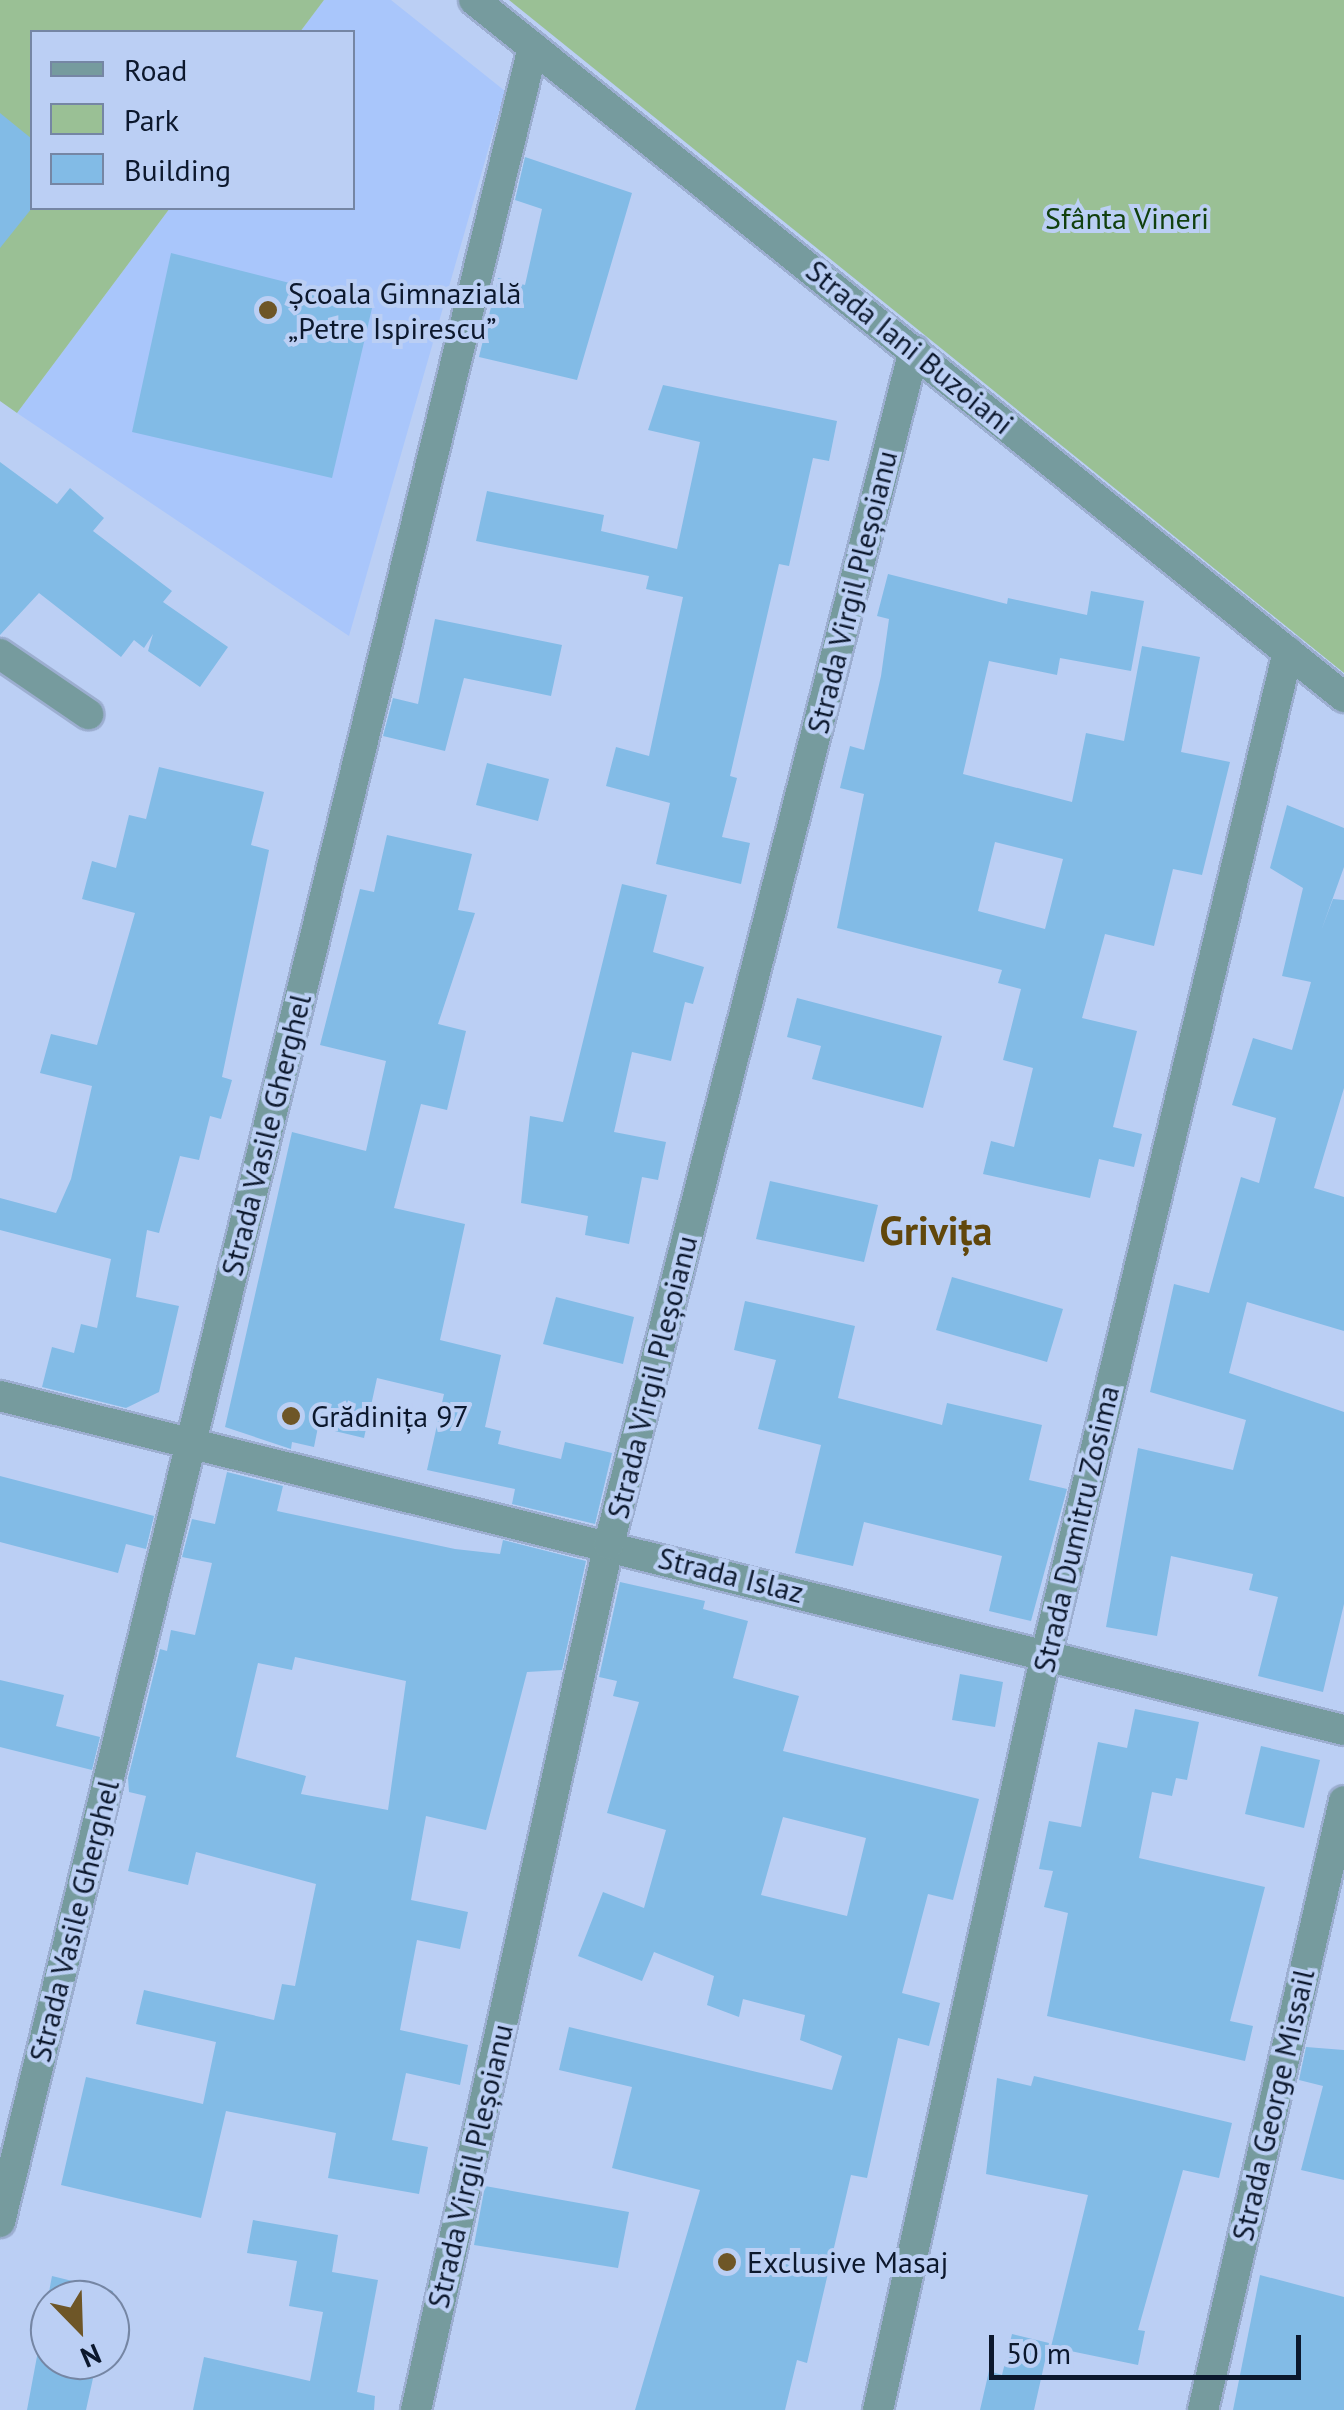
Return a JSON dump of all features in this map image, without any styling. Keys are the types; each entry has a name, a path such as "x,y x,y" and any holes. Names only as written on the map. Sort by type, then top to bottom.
{"street":[{"name":"Strada Iani Buzoiani","path":"474,0 1344,697"},
{"name":"Strada Vasile Gherghel","path":"0,2222 533,47"},
{"name":"Strada Virgil Pleșoianu","path":"416,2410 610,1544 914,350"},
{"name":"Strada Dumitru Zosima","path":"878,2410 1046,1655 1288,652"},
{"path":"0,654 88,714"},
{"name":"Strada Islaz","path":"0,1396 192,1439 1344,1730"},
{"name":"Strada George Missail","path":"1202,2410 1344,1801"}],"shaded area":[{"name":"Școala Gimnazială „Petre Ispirescu”","path":"324,0 391,0 505,91 349,636 17,413 169,210 355,210 355,30 302,30"}],"green space":[{"path":"0,0 324,0 302,30 30,30 30,210 169,210 17,413 0,401"},
{"name":"Sfânta Vineri","path":"509,0 1344,0 1344,673"}],"building":[{"path":"0,113 30,137 30,210 0,248"},
{"path":"525,157 632,193 577,380 479,357 498,278 525,285 542,209 515,200"},
{"name":"Școala Gimnazială „Petre Ispirescu”","path":"171,253 373,304 332,478 132,432"},
{"path":"663,385 837,421 829,461 813,458 789,566 779,564 730,776 737,778 722,837 750,843 741,884 656,864 670,803 606,786 616,747 649,756 683,597 646,589 649,576 476,541 487,491 604,515 601,531 677,549 700,442 648,430"},
{"path":"0,462 57,504 70,488 104,518 93,531 172,591 163,602 228,647 200,687 148,651 153,634 144,648 134,640 121,657 39,593 0,635"},
{"path":"888,574 1007,604 1008,598 1087,615 1091,591 1144,601 1131,671 1060,658 1057,675 989,661 963,774 1072,802 1086,733 1124,741 1142,646 1200,657 1181,752 1230,762 1202,875 1173,869 1154,946 1105,934 1082,1018 1137,1031 1113,1127 1142,1134 1134,1167 1099,1159 1090,1198 983,1174 991,1141 1014,1147 1033,1068 1003,1060 1021,989 998,983 1002,970 837,928 864,794 840,788 850,746 864,750 881,676 889,619 877,616","holes":["995,842 1063,859 1045,929 978,911"]},
{"path":"435,619 562,645 551,696 464,678 445,751 383,736 393,698 418,704"},
{"path":"487,763 549,779 538,821 476,805"},
{"path":"159,767 264,792 251,845 269,850 222,1077 232,1080 221,1119 210,1116 199,1160 180,1156 159,1233 147,1230 136,1297 179,1306 159,1392 126,1408 42,1387 52,1347 74,1353 81,1324 97,1328 111,1259 0,1230 0,1198 56,1213 71,1179 92,1086 40,1073 51,1034 97,1045 135,913 82,899 92,861 116,868 129,815 146,819"},
{"path":"1287,805 1344,828 1344,867 1321,931 1333,899 1344,900 1344,1088 1314,1188 1344,1197 1344,1331 1247,1302 1229,1373 1344,1412 1344,1604 1323,1692 1258,1676 1278,1597 1249,1590 1253,1574 1171,1556 1157,1636 1106,1627 1138,1448 1233,1470 1246,1420 1150,1392 1174,1284 1209,1293 1241,1177 1259,1183 1276,1118 1232,1105 1253,1038 1292,1050 1311,982 1282,976 1303,888 1270,868"},
{"path":"387,835 472,854 458,910 475,913 438,1024 466,1031 447,1110 421,1104 394,1208 465,1224 440,1340 501,1355 485,1427 501,1431 498,1444 561,1459 565,1442 612,1453 595,1524 512,1504 515,1489 427,1470 444,1394 377,1378 364,1438 318,1427 314,1447 292,1442 291,1449 225,1427 292,1132 366,1151 386,1061 320,1045 360,889 374,892"},
{"path":"622,884 667,895 653,952 704,967 693,1004 685,1002 671,1061 632,1052 614,1132 666,1142 658,1180 642,1177 629,1244 585,1235 588,1216 521,1203 530,1116 563,1122"},
{"path":"797,998 942,1036 923,1108 812,1079 821,1046 787,1037"},
{"path":"770,1181 878,1205 864,1262 756,1239"},
{"path":"952,1277 1063,1309 1047,1362 936,1330"},
{"path":"556,1297 634,1317 623,1364 543,1344"},
{"path":"745,1301 855,1326 838,1398 942,1425 947,1403 1042,1425 1029,1480 1067,1489 1031,1621 989,1611 1002,1556 864,1522 853,1566 795,1553 821,1445 758,1429 776,1360 734,1350"},
{"path":"227,1472 283,1486 277,1511 455,1549 500,1554 503,1540 586,1561 562,1670 527,1672 486,1830 426,1816 411,1900 468,1912 460,1949 417,1940 400,2030 468,2045 460,2085 406,2073 392,2140 428,2147 419,2194 328,2178 336,2133 226,2111 201,2218 61,2185 86,2077 203,2104 216,2042 136,2024 144,1990 274,2020 282,1984 295,1986 316,1884 196,1852 188,1885 128,1871 146,1796 129,1792 128,1778 160,1649 167,1651 171,1630 195,1635 212,1563 182,1557 192,1519 215,1524","holes":["295,1657 406,1681 388,1810 301,1794 306,1776 236,1757 258,1663 292,1670"]},
{"path":"0,1476 154,1516 146,1549 126,1544 118,1573 0,1542"},
{"path":"620,1582 705,1601 703,1609 748,1621 733,1678 799,1696 783,1751 979,1799 953,1900 928,1894 902,1993 940,2003 929,2046 898,2038 867,2178 851,2175 807,2363 797,2360 785,2410 635,2410 700,2190 612,2168 632,2087 559,2070 569,2027 832,2090 842,2056 800,2040 805,2015 743,1999 739,2017 707,2005 714,1976 654,1952 642,1981 578,1956 603,1892 644,1908 666,1830 607,1813 639,1702 613,1696 617,1681 599,1677","holes":["783,1817 866,1838 847,1916 761,1895"]},
{"path":"960,1674 1003,1682 995,1727 952,1720"},
{"path":"0,1680 64,1695 56,1726 100,1737 92,1770 0,1747"},
{"path":"1135,1709 1199,1722 1187,1780 1176,1778 1172,1796 1152,1792 1139,1858 1265,1887 1230,2021 1253,2026 1245,2061 1047,2016 1068,1913 1044,1907 1053,1871 1039,1869 1049,1821 1081,1827 1098,1742 1127,1748"},
{"path":"1261,1746 1320,1760 1304,1828 1245,1814"},
{"path":"1306,2047 1344,2050 1344,2180 1301,2170 1323,2086 1299,2080"},
{"path":"1034,2076 1232,2123 1219,2178 1183,2170 1138,2330 1145,2331 1138,2365 1051,2347 1088,2195 986,2174 997,2078 1031,2086"},
{"path":"485,2186 629,2212 618,2268 474,2245"},
{"path":"253,2220 338,2235 332,2272 378,2280 357,2392 375,2396 374,2410 193,2410 204,2357 310,2381 323,2312 289,2306 297,2261 247,2253"},
{"path":"1260,2275 1344,2297 1344,2410 1233,2410"},
{"path":"1012,2334 1049,2343 1034,2410 980,2410 989,2371 1002,2375"},
{"path":"33,2380 93,2380 86,2410 27,2410"}],"place":[{"name":"Școala Gimnazială „Petre Ispirescu”","path":"268,310"},
{"name":"Grădinița 97","path":"291,1416"},
{"name":"Exclusive Masaj","path":"727,2262"}],"district":[{"name":"Grivița","path":"936,1230"}]}
